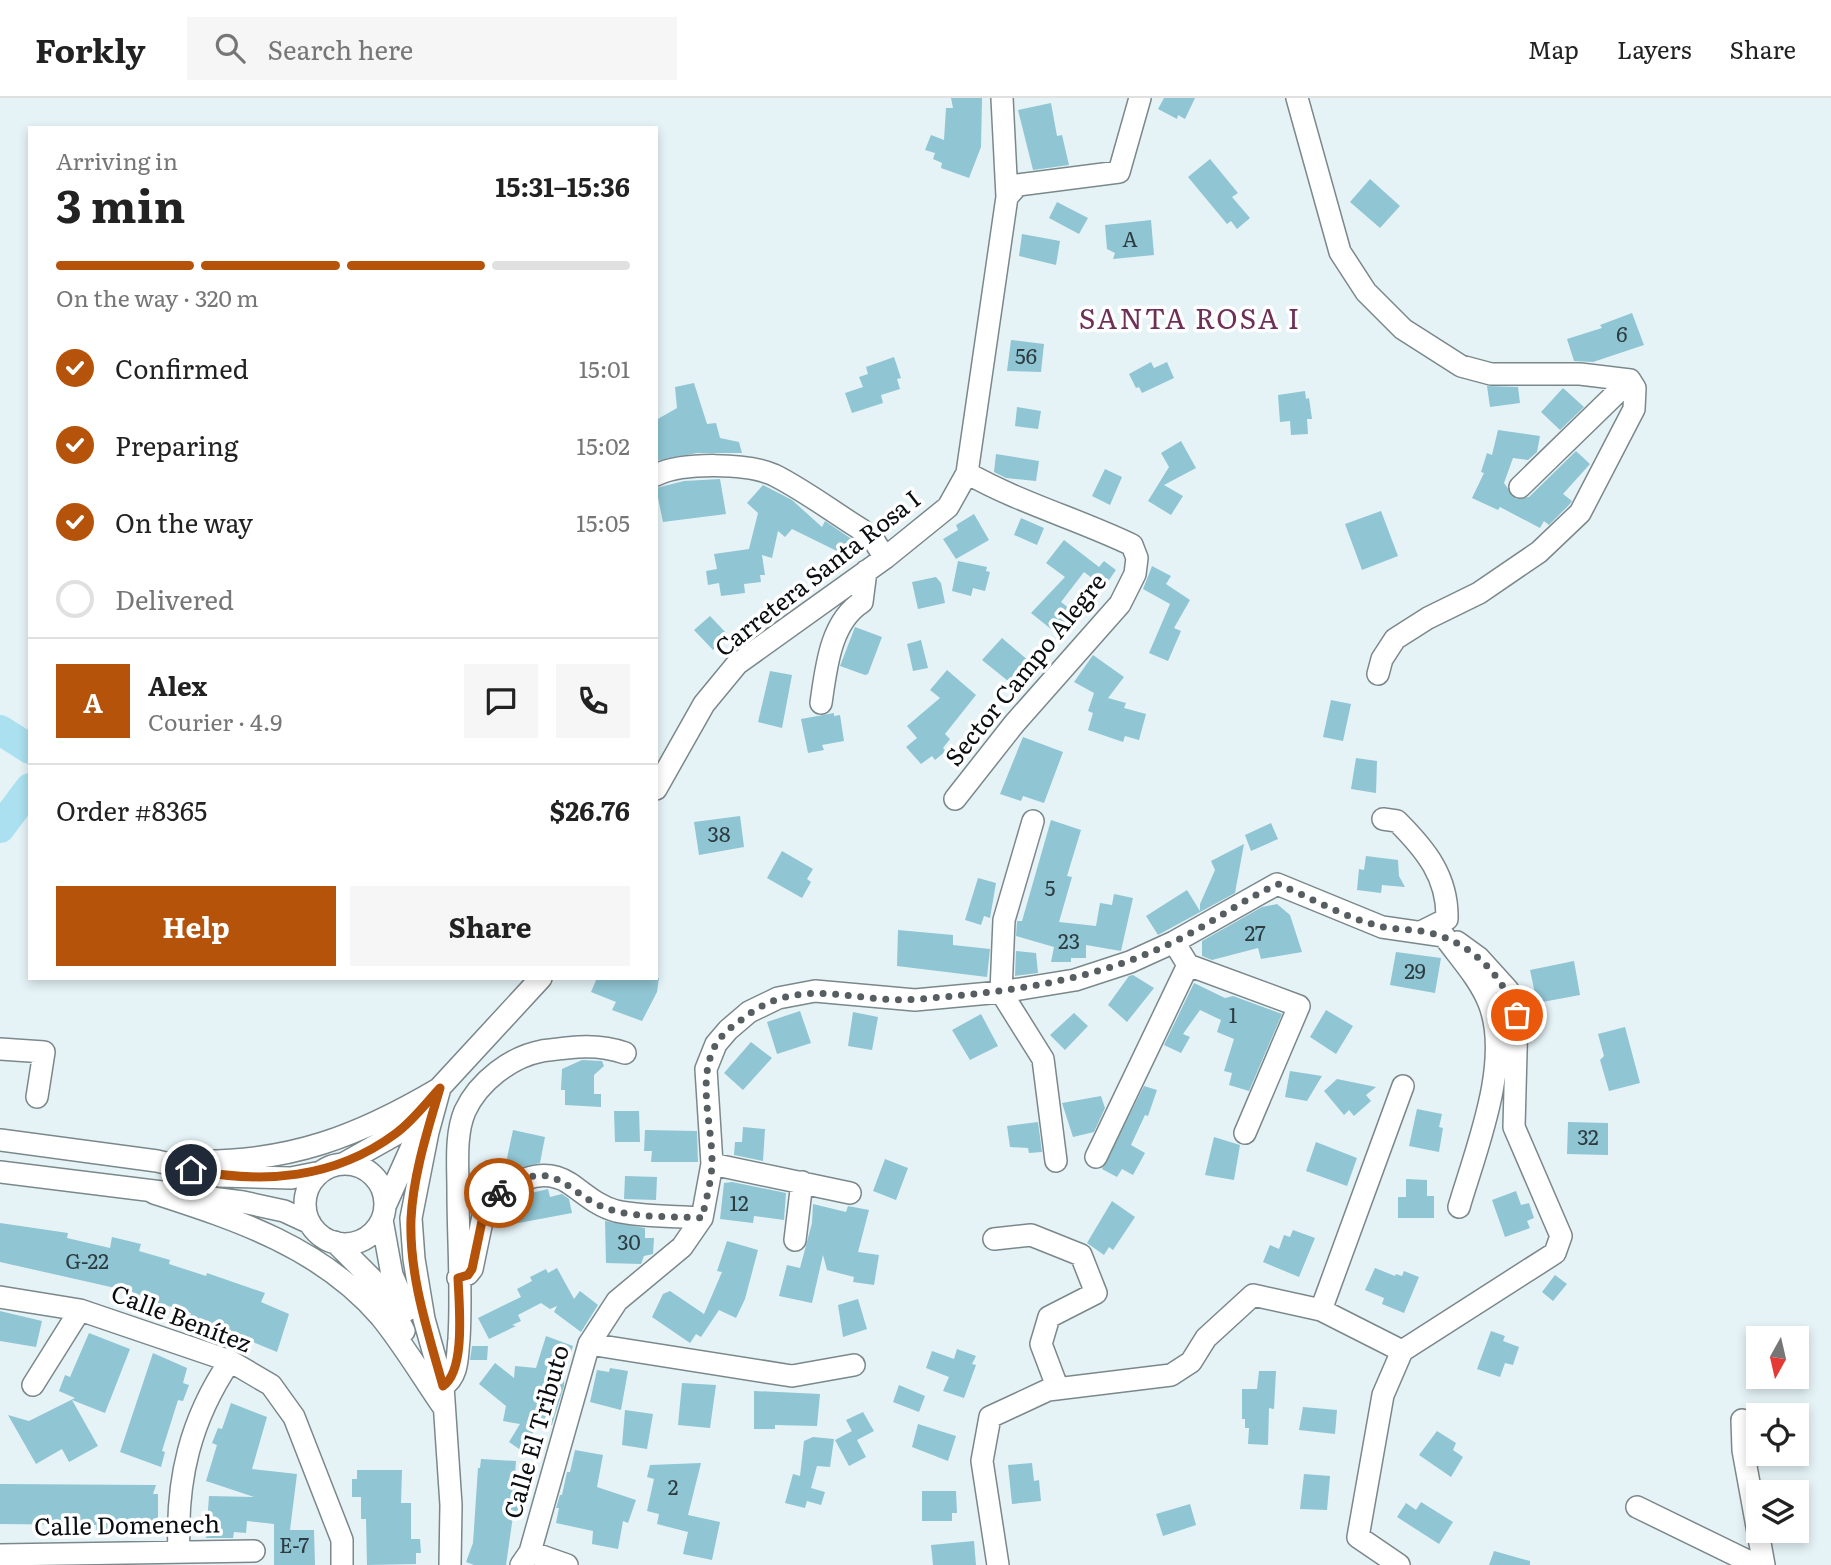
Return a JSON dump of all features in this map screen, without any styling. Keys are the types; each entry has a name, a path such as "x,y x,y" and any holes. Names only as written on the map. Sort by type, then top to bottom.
{"street":[{"name":"Carretera Santa Rosa I","path":"658,785 704,704 737,664 885,558 948,507 967,473 1007,197 1002,98"},
{"path":"1007,197 1018,185 1043,184 1119,172 1140,98"},
{"path":"1297,98 1340,252 1366,292 1403,329 1461,366 1491,374 1580,374 1630,380"},
{"path":"1520,487 1630,380"},
{"path":"1378,674 1382,659 1395,639 1428,618 1479,593 1539,552 1580,513 1634,409 1635,388 1630,380"},
{"path":"658,474 667,470 713,464 772,474 862,530 873,539 885,558"},
{"name":"Sector Campo Alegre","path":"955,799 1014,724 1120,604 1135,574 1137,558 1132,545 1125,541 1055,511 1003,493 967,473"},
{"path":"821,704 827,664 843,618 862,602 866,572"},
{"path":"1383,819 1397,821 1431,861 1447,895 1447,919 1433,934 1479,984 1490,1005 1496,1052 1487,1113 1459,1207"},
{"path":"1033,821 1004,920 1001,992 1043,1059 1056,1161"},
{"name":"Calle El Tributo","path":"525,1558 589,1344 617,1301 682,1247 702,1218 712,1164 706,1069 716,1044 749,1013 778,998 815,991 915,1000 1001,992 1075,980 1130,962 1174,942 1278,884 1382,927 1433,934 1479,958 1508,990 1517,1015 1514,1127 1561,1236 1555,1253 1541,1265 1402,1351"},
{"path":"1174,942 1188,965 1299,1006 1245,1133"},
{"path":"1096,1157 1188,965"},
{"path":"0,1140 157,1161 220,1175 291,1178 321,1172 343,1164 398,1133 539,980"},
{"path":"443,1397 452,1381 457,1362 459,1143 466,1111 476,1093 507,1064 527,1054 592,1045 625,1053"},
{"path":"0,1049 44,1052 37,1097"},
{"path":"1321,1310 1403,1086"},
{"path":"157,1161 220,1161 289,1154 362,1130 440,1088"},
{"path":"335,1242 359,1241 373,1233 440,1088"},
{"path":"440,1088 411,1218 414,1259 424,1319 443,1397 450,1493 450,1565"},
{"path":"343,1164 359,1166 373,1175 382,1188 392,1275 443,1397"},
{"path":"712,1164 850,1193"},
{"path":"0,1171 261,1205 284,1211 310,1223"},
{"path":"321,1172 307,1191 305,1207 310,1223 320,1235 335,1242 383,1290 443,1397"},
{"path":"458,1278 468,1275 472,1269 486,1202 518,1179 553,1175 581,1194 615,1211 702,1218"},
{"path":"795,1240 802,1182"},
{"path":"154,1193 214,1211 275,1236 335,1276 381,1318 443,1397"},
{"path":"994,1239 1031,1236 1081,1255 1096,1293 1049,1317 1041,1344 1058,1389"},
{"path":"998,1565 982,1461 990,1417 1048,1390 1171,1375 1191,1362 1206,1338 1253,1295 1321,1310 1402,1351 1383,1395 1358,1537 1399,1565"},
{"name":"Calle Benítez","path":"0,1297 80,1310 230,1362 271,1385 294,1416 342,1540 342,1565"},
{"path":"33,1385 80,1310"},
{"path":"589,1344 792,1376 855,1366"},
{"path":"178,1551 177,1510 183,1464 211,1390 230,1362"},
{"path":"1742,1420 1744,1450 1764,1565"},
{"path":"1637,1507 1756,1565"},
{"name":"Calle Domenech","path":"0,1555 254,1551"},
{"path":"525,1558 567,1565"}],"building":[{"path":"951,98 982,98 981,147 969,178 941,168 942,163 933,159 935,153 925,150 931,135 944,140 946,108 953,108"},
{"path":"1164,98 1195,98 1185,119 1178,115 1177,119 1158,109"},
{"path":"1051,103 1057,136 1062,135 1069,165 1033,170 1018,110"},
{"path":"1210,159 1238,193 1232,197 1250,218 1237,229 1231,221 1227,224 1188,177"},
{"path":"1370,179 1400,206 1380,228 1350,202"},
{"path":"1057,202 1088,218 1079,234 1049,218"},
{"path":"1151,220 1154,255 1113,259 1115,253 1107,249 1105,225"},
{"path":"1022,234 1060,241 1056,265 1019,256"},
{"path":"1632,313 1644,345 1593,362 1574,361 1567,339 1602,328 1600,325"},
{"path":"1011,340 1044,344 1041,372 1007,371"},
{"path":"894,357 901,378 897,379 900,389 881,395 883,403 852,413 845,393 863,387 859,377 868,374 866,367"},
{"path":"1151,362 1154,368 1167,362 1174,378 1142,393 1139,387 1136,388 1129,374"},
{"path":"694,383 707,424 716,423 720,438 739,442 742,453 697,453 658,461 658,419 677,408 675,387"},
{"path":"1487,386 1518,387 1520,403 1490,407"},
{"path":"1563,388 1584,407 1560,430 1541,412"},
{"path":"1305,391 1306,399 1309,398 1312,419 1307,419 1308,434 1291,435 1290,421 1280,422 1278,395"},
{"path":"1017,407 1041,411 1038,429 1015,426"},
{"path":"1498,430 1540,436 1537,452 1528,460 1513,458 1504,483 1516,499 1529,497 1576,451 1590,464 1563,494 1572,501 1549,525 1544,521 1540,528 1500,507 1498,510 1472,498 1484,473 1481,472 1487,453 1492,455"},
{"path":"1181,441 1196,468 1164,485 1183,496 1171,515 1148,501 1169,467 1161,453"},
{"path":"996,454 1039,461 1036,481 1006,478 994,472"},
{"path":"1105,469 1122,477 1110,505 1092,496"},
{"path":"720,479 726,514 663,522 658,488 684,481"},
{"path":"763,485 792,500 822,527 825,521 853,540 845,555 792,529 785,537 778,531 772,558 762,555 765,575 760,575 761,582 744,584 745,593 721,596 719,583 708,585 706,571 717,569 714,554 749,549 758,513 747,503"},
{"path":"1381,511 1398,556 1362,570 1345,524"},
{"path":"974,514 989,540 956,559 943,539 958,530 956,525"},
{"path":"1021,518 1044,528 1037,545 1014,535"},
{"path":"1064,540 1099,567 1104,561 1116,570 1104,587 1084,572 1061,602 1080,617 1061,637 1031,613 1065,577 1046,563"},
{"path":"958,561 987,567 986,571 990,572 985,591 973,588 971,596 952,591"},
{"path":"1152,566 1171,576 1166,584 1190,600 1174,628 1181,631 1168,661 1149,653 1170,604 1143,589"},
{"path":"936,577 941,583 945,603 918,609 912,582"},
{"path":"710,616 728,635 713,650 694,630"},
{"path":"855,627 882,637 868,674 865,675 840,666"},
{"path":"1002,638 1036,667 1018,689 982,660"},
{"path":"921,640 928,668 913,671 907,644"},
{"path":"1093,655 1124,677 1108,698 1126,703 1124,708 1146,714 1139,740 1125,736 1123,742 1088,730 1093,713 1088,711 1094,693 1074,682"},
{"path":"947,670 976,695 945,734 950,739 943,748 946,751 935,760 932,756 921,764 906,747 917,738 907,726 940,698 930,690"},
{"path":"770,671 792,675 782,728 758,722"},
{"path":"1331,700 1351,704 1343,741 1323,737"},
{"path":"834,713 834,716 840,715 844,741 822,745 824,750 808,753 801,719"},
{"path":"1023,737 1063,752 1044,803 1023,796 1021,801 1000,794"},
{"path":"1356,758 1377,761 1376,793 1351,789"},
{"path":"740,816 744,847 699,855 694,822"},
{"path":"1051,820 1081,830 1067,876 1072,877 1059,922 1096,926 1100,903 1112,905 1114,894 1133,898 1121,951 1086,945 1086,958 1071,958 1071,962 1051,962 1054,947 1016,936 1017,921 1022,921"},
{"path":"1271,823 1278,839 1251,851 1245,835"},
{"path":"1244,844 1235,893 1158,935 1146,916 1187,890 1200,911 1200,904 1215,870 1211,861"},
{"path":"782,851 813,869 807,879 811,882 802,898 767,878"},
{"path":"1366,856 1398,860 1399,876 1405,887 1382,885 1381,893 1357,890 1359,869 1364,870"},
{"path":"978,878 996,883 990,918 984,916 981,925 965,920"},
{"path":"1277,904 1290,915 1302,952 1261,959 1258,948 1212,960 1202,956 1202,941 1262,907"},
{"path":"898,930 953,935 953,945 990,949 987,977 897,966"},
{"path":"1016,951 1036,953 1038,973 1015,976"},
{"path":"1396,952 1441,958 1435,993 1390,985"},
{"path":"1574,961 1580,995 1537,1003 1530,970"},
{"path":"1133,975 1154,988 1127,1022 1108,1005 1129,976"},
{"path":"659,978 657,992 642,1021 612,1010 616,1002 591,992 596,980"},
{"path":"1194,983 1225,998 1233,996 1282,1014 1249,1091 1229,1085 1232,1073 1224,1071 1234,1039 1217,1032 1221,1020 1200,1010 1183,1034 1190,1037 1181,1053 1164,1045"},
{"path":"1326,1010 1353,1026 1336,1054 1310,1037"},
{"path":"800,1011 811,1043 777,1054 767,1022"},
{"path":"853,1012 878,1017 872,1050 848,1046"},
{"path":"1074,1013 1088,1026 1065,1050 1050,1035"},
{"path":"981,1014 998,1046 970,1060 952,1030"},
{"path":"1625,1027 1640,1083 1609,1091 1600,1060 1604,1056 1598,1034"},
{"path":"751,1042 772,1058 743,1090 724,1073"},
{"path":"582,1060 602,1061 604,1066 594,1075 594,1094 601,1094 601,1107 565,1105 565,1090 561,1090 562,1069"},
{"path":"1290,1071 1322,1076 1307,1101 1285,1097"},
{"path":"1337,1079 1376,1087 1366,1095 1371,1101 1354,1116 1349,1110 1344,1115 1324,1091"},
{"path":"1144,1086 1157,1090 1148,1116 1145,1115 1131,1145 1145,1153 1133,1175 1122,1169 1117,1177 1102,1169"},
{"path":"1101,1096 1105,1108 1094,1132 1073,1137 1062,1103"},
{"path":"1417,1109 1442,1114 1439,1152 1409,1146"},
{"path":"614,1111 639,1111 640,1142 615,1142"},
{"path":"1038,1122 1042,1152 1029,1153 1028,1148 1010,1147 1007,1126"},
{"path":"1568,1122 1608,1123 1608,1155 1567,1154"},
{"path":"743,1127 765,1129 763,1161 734,1155 735,1142 742,1142"},
{"path":"513,1130 545,1137 540,1163 515,1169 505,1167"},
{"path":"645,1130 697,1131 698,1162 651,1162 652,1151 644,1151"},
{"path":"1214,1137 1240,1145 1234,1180 1205,1175"},
{"path":"1316,1142 1357,1158 1347,1186 1306,1171"},
{"path":"885,1159 908,1168 896,1200 873,1191"},
{"path":"625,1176 657,1177 656,1200 624,1199"},
{"path":"1406,1179 1427,1180 1427,1196 1434,1196 1434,1218 1398,1218 1398,1197 1406,1197"},
{"path":"732,1182 786,1193 784,1220 754,1216 753,1223 720,1219 724,1183"},
{"path":"548,1189 550,1197 562,1194 569,1199 572,1213 513,1224 509,1206 528,1202 533,1199 531,1193"},
{"path":"1516,1191 1521,1205 1529,1203 1534,1218 1527,1221 1530,1228 1505,1237 1492,1200"},
{"path":"1112,1201 1135,1217 1113,1250 1109,1247 1104,1255 1087,1243"},
{"path":"813,1204 846,1212 848,1206 869,1210 858,1252 879,1255 874,1285 853,1282 854,1277 827,1270 823,1255 812,1303 779,1296 787,1265 800,1268 812,1223"},
{"path":"605,1221 645,1228 645,1238 654,1238 653,1254 644,1256 641,1264 606,1263"},
{"path":"0,1223 68,1233 67,1238 110,1248 112,1237 141,1244 139,1251 170,1260 169,1264 206,1276 207,1273 265,1293 261,1302 289,1314 277,1352 190,1316 191,1313 132,1295 133,1292 0,1262"},
{"path":"1293,1230 1315,1238 1299,1277 1263,1262 1270,1245 1279,1249 1284,1235 1290,1237"},
{"path":"727,1241 758,1250 745,1299 736,1318 719,1310 701,1337 696,1334 690,1343 652,1317 663,1294 670,1291 704,1314 722,1272 717,1271"},
{"path":"557,1268 574,1299 580,1291 598,1305 581,1332 554,1312 557,1306 550,1309 541,1303 518,1315 521,1321 512,1325 516,1326 489,1339 478,1318 521,1297 517,1289 532,1281 530,1277 546,1269 548,1273"},
{"path":"1375,1268 1395,1276 1402,1276 1404,1271 1419,1277 1404,1313 1382,1304 1384,1298 1365,1290"},
{"path":"1555,1275 1567,1284 1553,1301 1542,1292"},
{"path":"858,1299 867,1329 843,1337 838,1305"},
{"path":"0,1311 42,1321 36,1347 0,1341"},
{"path":"1491,1331 1505,1336 1503,1341 1519,1347 1513,1365 1505,1363 1500,1377 1477,1369"},
{"path":"89,1333 130,1349 105,1413 72,1400 98,1446 69,1462 62,1449 36,1464 8,1415 29,1421 75,1398 59,1391 65,1375 70,1377"},
{"path":"546,1336 573,1346 569,1358 565,1356 564,1386 552,1425 539,1423 522,1451 509,1442 520,1424 503,1421 506,1406 479,1384 495,1363 514,1378 515,1366 536,1368"},
{"path":"472,1346 488,1346 487,1360 470,1360"},
{"path":"957,1349 976,1356 972,1364 976,1365 964,1398 943,1391 949,1377 926,1368 932,1351 954,1359"},
{"path":"153,1353 187,1368 183,1383 189,1385 183,1401 178,1400 162,1451 165,1452 161,1467 120,1452"},
{"path":"610,1368 628,1371 621,1410 590,1402 597,1370 609,1372"},
{"path":"1259,1371 1276,1371 1274,1409 1269,1408 1268,1445 1248,1444 1249,1428 1245,1428 1245,1419 1242,1419 1242,1389 1257,1389"},
{"path":"682,1383 716,1385 710,1428 678,1425"},
{"path":"899,1385 925,1396 919,1412 893,1402"},
{"path":"754,1391 820,1394 817,1426 775,1425 775,1429 754,1429"},
{"path":"231,1403 267,1417 252,1469 297,1474 290,1530 314,1530 315,1565 274,1565 274,1524 247,1521 246,1533 234,1532 233,1538 206,1538 209,1496 254,1497 206,1481 217,1445 212,1443 218,1428 222,1429"},
{"path":"1303,1407 1337,1410 1335,1434 1299,1430"},
{"path":"625,1410 653,1414 647,1449 622,1445"},
{"path":"863,1412 874,1431 857,1440 866,1457 849,1466 835,1440 852,1431 846,1420"},
{"path":"918,1424 956,1436 948,1461 912,1447"},
{"path":"1437,1431 1456,1443 1453,1450 1463,1457 1451,1477 1419,1455"},
{"path":"813,1437 834,1439 830,1467 817,1466 811,1488 825,1492 821,1505 807,1501 805,1508 785,1503 793,1474 800,1476 804,1441"},
{"path":"575,1450 603,1455 597,1487 636,1500 628,1523 623,1521 618,1549 592,1544 593,1531 556,1523 559,1508 556,1508"},
{"path":"481,1459 516,1461 514,1488 521,1489 518,1516 513,1516 506,1565 474,1565 466,1562 473,1543 478,1468"},
{"path":"701,1463 688,1515 720,1522 712,1560 683,1554 688,1532 657,1524 659,1514 647,1511 654,1479 647,1477 650,1465"},
{"path":"1032,1463 1034,1481 1039,1480 1041,1501 1012,1504 1008,1465"},
{"path":"357,1470 402,1470 401,1503 411,1503 411,1539 420,1539 421,1553 416,1553 416,1564 367,1565 366,1519 361,1519 361,1497 352,1497 352,1479 357,1479"},
{"path":"1304,1474 1330,1476 1327,1510 1300,1509"},
{"path":"0,1484 156,1485 153,1494 158,1494 158,1524 141,1524 141,1530 96,1531 96,1525 0,1524"},
{"path":"922,1491 956,1491 957,1513 952,1513 952,1521 922,1521"},
{"path":"1421,1502 1453,1522 1439,1544 1397,1517 1406,1503 1416,1510"},
{"path":"1190,1504 1196,1525 1163,1536 1156,1514"},
{"path":"974,1541 976,1565 933,1565 931,1545"},
{"path":"1494,1551 1530,1561 1530,1565 1489,1565"}],"waterway":[{"path":"0,730 28,748"},
{"path":"0,828 28,791"}],"way so far":[{"path":"499,1193 518,1179 553,1175 581,1194 615,1211 702,1218 712,1164 706,1069 716,1044 749,1013 778,998 815,991 915,1000 1001,992 1075,980 1130,962 1174,942 1261,891 1278,884 1382,927 1423,931 1457,942 1479,958 1508,990 1517,1015"}],"district":[{"name":"SANTA ROSA I","path":"1190,319"}],"route":[{"path":"191,1170 265,1178 291,1178 321,1172 372,1150 398,1133 440,1088 428,1132 411,1218 414,1259 424,1319 443,1386 452,1381 457,1362 460,1316 458,1278 468,1275 472,1269 486,1202 499,1193"}]}
